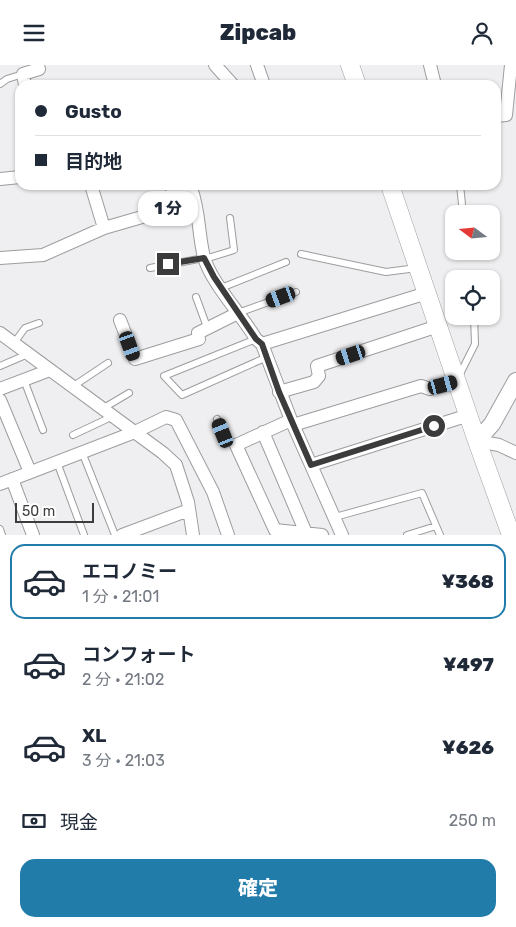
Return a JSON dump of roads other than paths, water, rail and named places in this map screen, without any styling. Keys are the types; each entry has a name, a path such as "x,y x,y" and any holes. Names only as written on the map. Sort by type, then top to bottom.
{"main road":[{"path":"350,65 355,80"},
{"path":"392,190 511,535"}],"street":[{"path":"24,79 39,69 38,65"},
{"path":"215,65 228,80"},
{"path":"257,65 262,80"},
{"path":"430,65 434,80"},
{"path":"501,116 506,115 511,65"},
{"path":"0,179 15,178"},
{"path":"93,190 104,228"},
{"path":"0,258 43,255 104,228 149,215 163,207 176,190"},
{"path":"192,190 197,204 205,259 221,288 259,341 267,357 292,423 342,535"},
{"path":"259,341 427,293"},
{"path":"120,320 135,359 199,339 198,333 207,327 238,313"},
{"path":"279,392 314,382 319,376 316,366 438,326"},
{"path":"0,333 135,432 176,465 188,502 193,535"},
{"path":"0,389 50,370"},
{"path":"477,441 492,424 516,381"},
{"path":"322,535 275,530 236,445 263,432 421,386 430,389 457,382"},
{"path":"0,400 30,472"},
{"path":"311,465 468,415"},
{"path":"33,535 6,481 135,432 166,417 176,420 213,492 228,535"},
{"path":"263,432 306,533"},
{"path":"477,441 499,445 516,453"},
{"path":"122,535 188,510"}],"lane":[{"path":"0,85 7,79 24,79"},
{"path":"460,190 461,205"},
{"path":"150,268 205,259 234,250 230,218"},
{"path":"300,254 386,272 418,267"},
{"path":"221,288 286,262"},
{"path":"238,313 296,292"},
{"path":"196,297 207,327"},
{"path":"14,343 25,328 39,323"},
{"path":"457,382 475,344 474,325"},
{"path":"259,341 164,376 182,395 267,357"},
{"path":"0,367 28,354"},
{"path":"72,387 108,363"},
{"path":"24,380 44,430"},
{"path":"72,435 107,419 106,412 129,393"},
{"path":"218,419 223,433 236,445"},
{"path":"82,452 115,535"},
{"path":"57,462 84,535"},
{"path":"335,517 422,493 440,535"},
{"path":"406,535 436,526"},
{"path":"0,529 2,535"}]}
